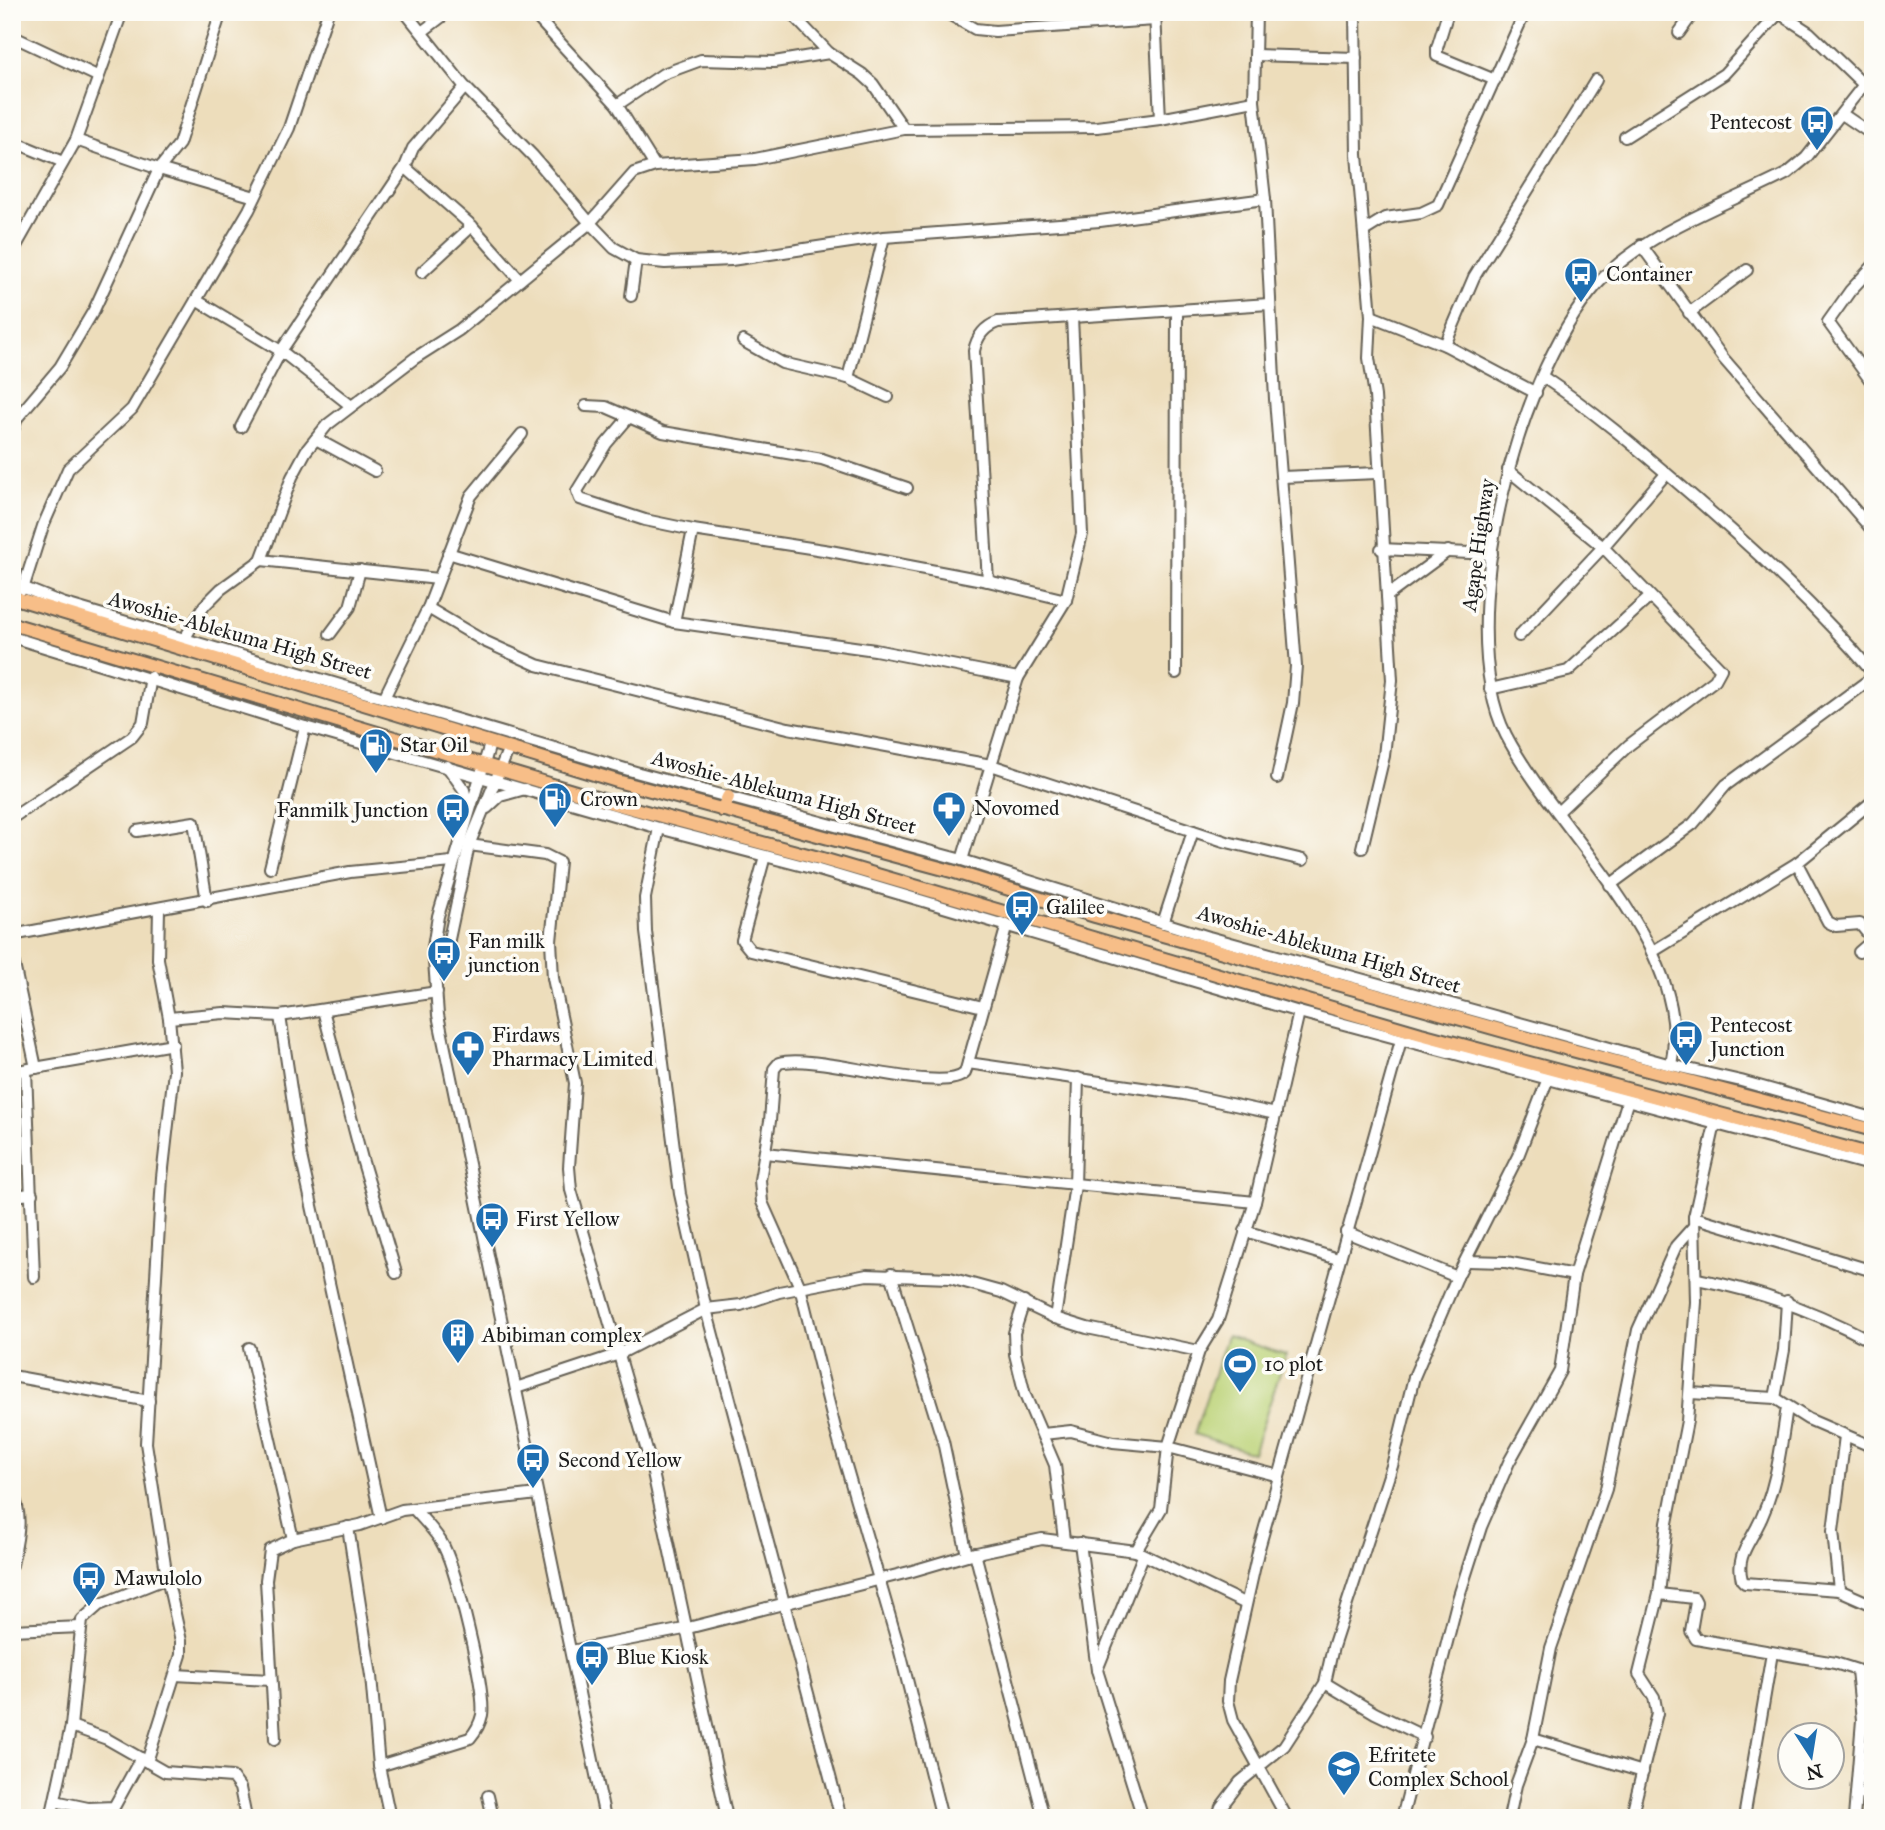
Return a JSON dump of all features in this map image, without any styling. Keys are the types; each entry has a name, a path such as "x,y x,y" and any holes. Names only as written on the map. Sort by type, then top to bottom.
{"main road":[{"name":"Awoshie-Ablekuma High Street","path":"12,597 301,679 508,750 955,872 1095,916 1823,1109 1873,1130"},
{"path":"12,625 90,655 181,673 356,726 499,775 616,804 1604,1084 1873,1155"},
{"path":"351,739 356,726"},
{"path":"722,810 728,797"},
{"path":"1084,938 1085,928 1095,916"}],"street":[{"path":"12,253 76,140 122,12"},
{"path":"12,433 17,418 60,367 94,310 159,169 179,144 221,12"},
{"path":"23,589 43,526 68,469 132,409 255,197 289,128 328,12"},
{"path":"405,12 423,31 465,87 533,156 590,223 614,248 636,260 732,260 884,237 1100,221 1265,199"},
{"path":"423,31 448,12"},
{"path":"532,12 617,105 655,166"},
{"path":"790,12 829,53 862,74 904,130"},
{"path":"945,12 975,29 995,31 1155,16 1160,119"},
{"path":"1256,12 1254,101 1265,199 1269,304 1296,666 1293,702 1277,778"},
{"path":"1355,12 1357,156 1371,316 1369,358 1375,396 1381,549 1391,669 1390,716 1362,848"},
{"path":"1448,12 1437,56 1495,80"},
{"path":"1364,231 1391,216 1421,212 1438,205 1525,12"},
{"path":"1679,33 1694,12"},
{"path":"1625,137 1724,74 1779,13 1810,33 1865,86"},
{"path":"12,36 97,76"},
{"path":"617,105 663,74 701,60 774,62 829,53"},
{"path":"1255,55 1356,58"},
{"name":"Agape Highway","path":"1671,1065 1674,1050 1673,1006 1652,952 1507,735 1490,689 1485,641 1499,502 1536,393 1561,337 1581,304 1604,277 1641,245 1788,173 1805,158 1873,74"},
{"path":"1445,345 1474,278 1596,80"},
{"path":"242,427 281,351 405,167 413,148 465,87"},
{"path":"185,638 204,606 221,589 261,560 292,477 316,439 350,405 459,330 590,223 630,176 655,166 755,159 904,130 1097,127 1160,119 1254,101"},
{"path":"1842,114 1873,135"},
{"path":"76,140 159,169 255,197"},
{"path":"12,141 63,162"},
{"path":"405,167 472,226 520,280"},
{"path":"422,272 472,226"},
{"path":"848,378 884,237"},
{"path":"1641,245 1689,313 1762,406 1873,531"},
{"path":"631,296 636,260"},
{"path":"1873,266 1850,290 1828,322 1873,384"},
{"path":"1689,313 1747,270"},
{"path":"196,300 281,351 350,405"},
{"path":"988,581 975,388 976,339 998,322 1269,304"},
{"path":"1176,673 1177,312"},
{"path":"1371,316 1445,345 1536,393"},
{"path":"962,860 1018,678 1066,600 1082,524 1072,317"},
{"path":"743,341 782,363 848,378 888,397"},
{"path":"1543,377 1595,414 1814,605 1873,675 1720,790 1693,824 1610,886"},
{"path":"586,406 607,407 675,435 822,458 907,488"},
{"path":"629,417 606,444 577,491 578,496 645,520 831,551 988,581 1066,600"},
{"path":"384,698 428,608 471,496 522,434"},
{"path":"316,439 375,471"},
{"path":"1508,470 1603,547 1721,669 1720,674 1629,745 1559,811"},
{"path":"1282,477 1378,473"},
{"path":"1519,636 1603,547 1666,474"},
{"path":"674,622 694,530"},
{"path":"1381,549 1492,554"},
{"path":"1387,596 1448,551"},
{"path":"448,553 674,622 876,650 1018,678"},
{"path":"261,560 438,579"},
{"path":"330,634 349,607 360,570"},
{"name":"Awoshie-Ablekuma High Street","path":"12,583 62,603 185,638 301,679 384,698 728,797 962,860 1163,923 1559,1040 1671,1065 1823,1109 1873,1118"},
{"path":"1490,689 1568,671 1650,597"},
{"path":"428,608 484,641 537,665 788,728 991,765 1193,831 1303,860"},
{"path":"12,637 90,655 305,727 447,766 482,770"},
{"path":"12,818 132,737 143,723 151,677"},
{"path":"270,868 305,727"},
{"path":"490,744 468,809 438,916 433,947 437,992 445,1053 605,1818"},
{"path":"436,975 444,959 469,845 508,750"},
{"path":"447,766 464,790 468,809"},
{"path":"499,775 525,789 765,856 817,863 1007,925 1299,1012 1627,1103 1873,1167"},
{"path":"481,816 500,796 525,789"},
{"path":"1652,952 1797,863 1873,801"},
{"path":"137,831 194,822 207,901"},
{"path":"659,828 645,898 646,932 674,1167 706,1309 841,1818"},
{"path":"1163,923 1193,831"},
{"path":"469,845 545,855 559,862 551,941 553,978 575,1083 569,1167 571,1190 652,1468 684,1629 727,1818"},
{"path":"765,856 742,940 751,951 983,1007"},
{"path":"12,935 207,901 350,872 452,862"},
{"path":"1797,863 1828,922 1836,926 1860,924 1873,940 1859,952"},
{"path":"55,1801 95,1809 114,1807 144,1760 175,1675 181,1641 148,1467 149,1401 162,1177 172,1096 173,1044 158,959 159,909"},
{"path":"438,916 453,918"},
{"path":"942,1818 879,1580 835,1428 800,1287 762,1202 760,1180 774,1069 779,1063 829,1064 893,1076 955,1079 965,1073 1007,925"},
{"path":"12,956 31,1069 34,1277"},
{"path":"169,1018 224,1013 280,1016 437,992"},
{"path":"323,1010 359,1149 396,1273"},
{"path":"1097,1670 1139,1553 1155,1523 1164,1498 1168,1447 1199,1351 1217,1321 1255,1202 1299,1012"},
{"path":"280,1016 301,1156 382,1518"},
{"path":"1287,1818 1233,1720 1228,1701 1233,1653 1338,1259 1401,1040"},
{"path":"12,1072 173,1044"},
{"path":"968,1063 1184,1094 1276,1114"},
{"path":"1055,1318 1075,1185 1078,1078"},
{"path":"1217,1818 1230,1794 1284,1746 1325,1683 1333,1647 1395,1453 1414,1377 1457,1277 1518,1156 1547,1081"},
{"path":"1402,1818 1425,1737 1458,1599 1481,1527 1509,1462 1560,1371 1574,1275 1627,1103"},
{"path":"1631,1818 1657,1713 1654,1697 1639,1674 1659,1594 1667,1522 1690,1393 1697,1279 1694,1221 1715,1124"},
{"path":"765,1153 1255,1202"},
{"path":"12,1196 32,1194"},
{"path":"1694,1221 1873,1271"},
{"path":"1509,1818 1516,1785 1533,1739 1551,1648 1606,1489 1638,1330 1676,1246 1694,1221"},
{"path":"1245,1231 1338,1259"},
{"path":"1346,1232 1457,1277"},
{"path":"1466,1261 1506,1262 1574,1275"},
{"path":"516,1388 619,1354 706,1309 741,1305 800,1287 846,1277 891,1275 950,1278 1024,1302 1055,1318 1087,1328 1199,1351"},
{"path":"891,1275 943,1441 971,1554 1044,1818"},
{"path":"1697,1279 1746,1288 1787,1301 1835,1321 1873,1342"},
{"path":"1775,1398 1784,1350 1787,1301"},
{"path":"1024,1302 1014,1334 1015,1354 1025,1395 1055,1465 1064,1540"},
{"path":"249,1348 293,1539"},
{"path":"12,1377 149,1401"},
{"path":"1690,1393 1775,1398 1787,1407 1873,1447"},
{"path":"1787,1407 1774,1481 1759,1524 1743,1550 1740,1574 1745,1583 1839,1590 1873,1605"},
{"path":"1043,1434 1071,1431 1113,1442 1168,1447 1279,1476"},
{"path":"1839,1590 1833,1531 1845,1436"},
{"path":"12,1492 19,1512 20,1527 12,1565"},
{"path":"275,1739 271,1680 270,1550 277,1544 293,1539 414,1508 537,1494"},
{"path":"379,1766 470,1738 478,1728 482,1715 478,1674 450,1561 439,1537 414,1508"},
{"path":"348,1527 371,1676 379,1766 390,1818"},
{"path":"571,1651 684,1629 783,1605 1024,1541 1064,1540 1139,1553 1244,1604"},
{"path":"1080,1543 1097,1670 1143,1818"},
{"path":"51,1818 71,1726 84,1616 99,1605 167,1578"},
{"path":"1659,1594 1694,1598 1696,1602 1690,1631 1696,1639 1835,1663 1857,1670 1867,1720 1854,1818"},
{"path":"12,1630 81,1627"},
{"path":"1744,1818 1772,1653"},
{"path":"175,1675 271,1680"},
{"path":"1325,1683 1375,1713 1425,1737"},
{"path":"71,1726 177,1774 232,1777 240,1788 246,1818"},
{"path":"1533,1739 1643,1772"},
{"path":"1857,1794 1873,1792"},
{"path":"488,1796 494,1818"}],"green space":[{"name":"10 plot","path":"1227,1336 1286,1355 1253,1453 1194,1434"}],"place":[{"name":"Pentecost","path":"1817,152"},
{"name":"Container","path":"1581,304"},
{"name":"Star Oil","path":"376,775"},
{"name":"Crown","path":"555,829"},
{"name":"Novomed","path":"949,838"},
{"name":"Fanmilk Junction","path":"453,840"},
{"name":"Galilee","path":"1022,937"},
{"name":"Fan milk junction","path":"444,983"},
{"name":"Pentecost Junction","path":"1686,1067"},
{"name":"Firdaws Pharmacy Limited","path":"468,1077"},
{"name":"First Yellow","path":"492,1249"},
{"name":"Abibiman complex","path":"458,1365"},
{"name":"10 plot","path":"1240,1394"},
{"name":"Second Yellow","path":"533,1490"},
{"name":"Mawulolo","path":"89,1608"},
{"name":"Blue Kiosk","path":"592,1687"},
{"name":"Efritete Complex School","path":"1344,1797"}]}
